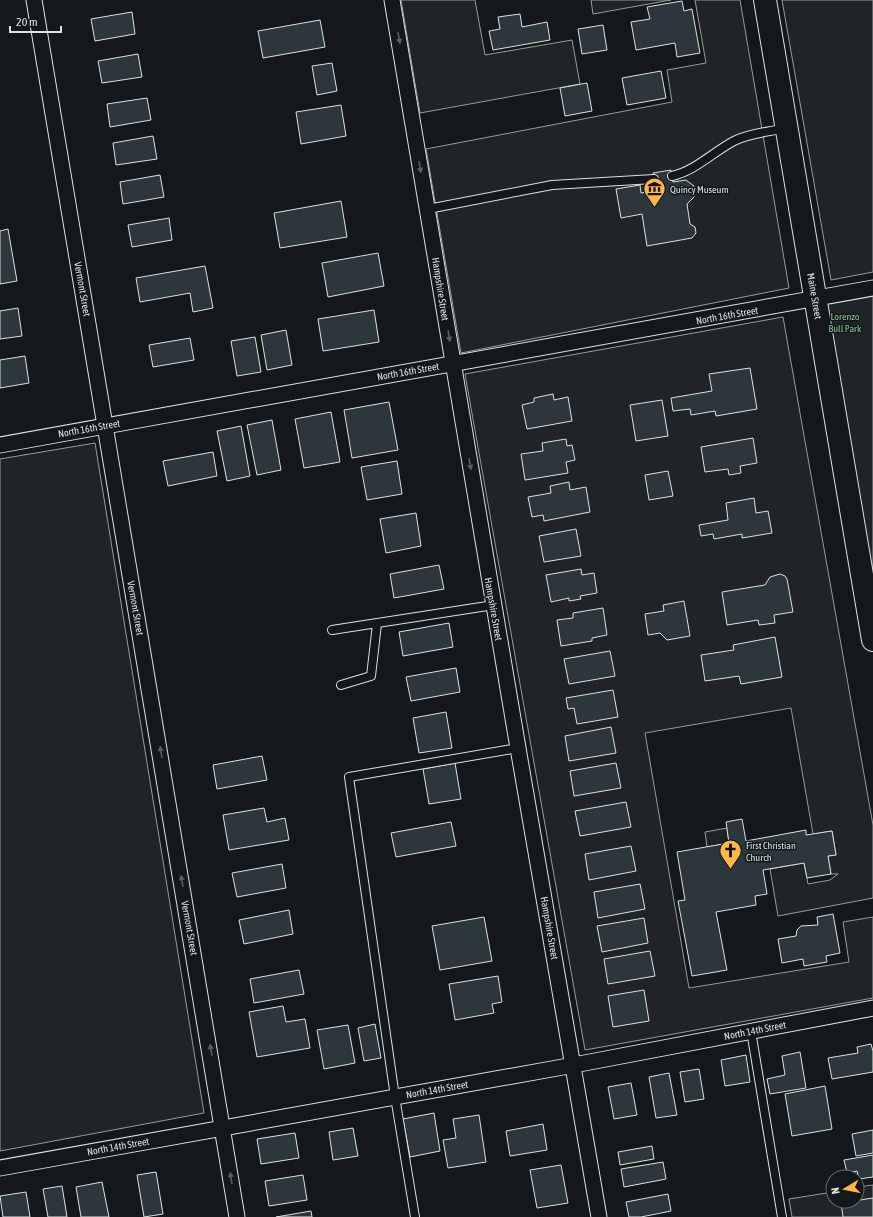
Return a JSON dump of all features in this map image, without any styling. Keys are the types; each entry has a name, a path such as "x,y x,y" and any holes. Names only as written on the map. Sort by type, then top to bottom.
{"street":[{"name":"Vermont Street","path":"34,0 224,1127 237,1217"},
{"name":"Hampshire Street","path":"392,0 518,748 574,1065 599,1217"},
{"name":"Maine Street","path":"765,0 873,640"},
{"name":"North 16th Street","path":"0,444 873,288"},
{"name":"North 14th Street","path":"0,1168 574,1065 873,1008"}],"lane":[{"path":"672,176 692,168 735,140 746,136 787,128"},
{"path":"428,209 552,185 654,179"},
{"path":"332,630 494,605"},
{"path":"341,685 371,676 377,624"},
{"path":"415,1217 395,1097 349,777 518,748"},
{"path":"751,1031 782,1217"}],"green space":[{"path":"401,0 475,0 485,55 572,40 580,84 420,113"},
{"path":"591,0 671,0 593,14"},
{"path":"695,0 740,0 789,288 461,353 426,149 672,102 667,70 706,63"},
{"path":"782,0 873,0 873,272 831,280"},
{"name":"Lorenzo Bull Park","path":"873,288 873,644 813,299"},
{"path":"783,317 873,825 873,898 778,916 770,869 804,863 808,884 830,880 838,874 831,874 828,856 836,855 832,831 813,834 791,708 645,733 689,988 849,962 843,922 873,917 873,998 585,1050 465,374"},
{"path":"95,443 204,1113 0,1151 0,459"},
{"path":"727,828 729,843 707,847 705,832"},
{"path":"873,1185 873,1217 792,1217 789,1199 825,1193 825,1209 865,1209 865,1186"}],"building":[{"path":"682,1 684,11 692,9 700,53 677,57 675,43 636,50 631,22 650,19 647,7"},
{"path":"132,12 135,34 95,41 91,19"},
{"path":"520,14 522,27 547,22 550,40 493,50 489,31 500,29 498,17"},
{"path":"320,20 325,47 263,58 258,31"},
{"path":"603,25 607,50 582,54 578,29"},
{"path":"138,54 142,77 102,83 98,61"},
{"path":"332,63 337,91 317,95 312,66"},
{"path":"661,71 666,98 627,105 622,78"},
{"path":"587,83 592,111 565,116 560,88"},
{"path":"147,98 151,120 110,127 107,104"},
{"path":"341,105 346,136 301,144 296,112"},
{"path":"153,136 157,159 116,165 113,143"},
{"name":"Quincy Museum","path":"671,170 673,182 686,180 694,186 694,197 687,204 690,224 695,227 696,233 692,238 647,246 642,214 621,218 616,189 640,185 641,193 656,190 653,173"},
{"path":"160,175 164,197 123,204 120,182"},
{"path":"341,201 347,237 280,248 274,213"},
{"path":"169,218 172,240 132,247 128,225"},
{"path":"8,229 17,281 0,284 0,231"},
{"path":"378,253 384,286 328,297 322,263"},
{"path":"205,266 213,308 193,312 190,293 140,302 136,278"},
{"path":"18,308 22,336 0,339 0,311"},
{"path":"374,310 379,342 323,351 318,319"},
{"path":"286,330 292,365 267,370 261,335"},
{"path":"255,337 261,372 237,376 231,341"},
{"path":"190,338 194,360 153,367 149,345"},
{"path":"25,356 29,383 0,388 0,360"},
{"path":"750,368 757,409 716,416 715,411 691,415 690,409 673,411 671,398 712,391 709,374"},
{"path":"553,394 554,400 568,397 572,421 527,429 522,405 534,402 534,398"},
{"path":"662,400 668,436 636,441 630,405"},
{"path":"389,402 398,450 352,458 344,410"},
{"path":"331,412 340,462 304,468 295,419"},
{"path":"272,420 281,470 257,475 247,425"},
{"path":"241,426 250,476 227,481 217,431"},
{"path":"753,438 757,463 740,466 741,473 729,475 728,469 705,472 701,447"},
{"path":"566,439 567,446 572,445 575,460 566,462 568,473 525,480 521,454 543,451 542,443"},
{"path":"213,452 217,476 168,486 163,461"},
{"path":"397,461 402,494 367,500 361,467"},
{"path":"668,471 673,496 649,500 645,475"},
{"path":"569,482 570,490 586,487 590,512 544,521 543,515 532,517 528,497 551,493 550,486"},
{"path":"754,498 756,513 768,511 772,533 742,538 742,534 714,539 713,534 701,536 699,525 728,520 726,503"},
{"path":"416,513 421,546 386,553 380,519"},
{"path":"576,529 581,556 544,562 539,536"},
{"path":"439,565 444,589 394,598 390,574"},
{"path":"581,569 582,575 594,573 597,593 580,596 581,599 569,601 569,598 551,602 546,575"},
{"path":"780,574 785,576 787,579 793,612 774,615 775,623 759,625 758,620 727,625 722,592 765,585 770,577"},
{"path":"684,601 690,636 667,640 660,633 648,635 645,614 664,611 663,605"},
{"path":"603,608 607,635 592,638 592,641 561,646 557,620 573,618 573,613"},
{"path":"449,623 453,647 403,656 399,632"},
{"path":"775,637 782,677 741,684 739,676 705,681 701,655 734,650 733,645"},
{"path":"610,651 615,676 569,684 564,659"},
{"path":"456,668 460,692 411,701 406,677"},
{"path":"613,690 618,717 577,724 574,708 568,709 566,698"},
{"path":"446,712 452,748 419,753 413,718"},
{"path":"611,727 616,753 569,761 565,736"},
{"path":"262,756 267,780 217,789 213,765"},
{"path":"455,763 461,799 429,804 423,769"},
{"path":"616,763 621,788 574,796 570,771"},
{"path":"626,802 631,827 580,836 575,811"},
{"path":"264,808 267,822 285,818 289,840 229,850 223,815"},
{"path":"742,819 746,841 806,830 806,835 832,831 836,855 828,856 831,874 807,878 804,863 763,870 767,894 755,896 756,905 716,912 727,970 692,976 678,901 685,900 677,852 729,843 726,822"},
{"path":"451,822 456,846 396,857 391,833"},
{"path":"631,846 636,871 589,880 585,854"},
{"path":"282,864 286,888 237,897 232,873"},
{"path":"640,884 645,909 598,918 594,892"},
{"path":"289,910 293,934 244,944 239,920"},
{"path":"833,914 840,953 826,956 827,962 804,966 803,959 782,963 778,939 796,936 797,930 801,926 818,925 817,917"},
{"path":"484,917 492,961 440,970 432,926"},
{"path":"644,918 648,943 602,952 597,926"},
{"path":"650,951 655,976 608,984 604,959"},
{"path":"299,970 304,994 254,1003 250,979"},
{"path":"498,976 502,1002 492,1004 494,1013 455,1020 449,984"},
{"path":"644,990 649,1021 613,1027 608,996"},
{"path":"283,1006 286,1022 305,1019 310,1048 257,1057 249,1012"},
{"path":"375,1024 381,1058 364,1061 358,1028"},
{"path":"348,1025 355,1063 324,1069 317,1030"},
{"path":"871,1044 873,1051 873,1072 832,1079 828,1058 858,1053 857,1047"},
{"path":"800,1052 806,1088 770,1094 767,1079 785,1075 782,1056"},
{"path":"746,1055 750,1082 725,1086 721,1060"},
{"path":"699,1069 704,1099 685,1102 680,1072"},
{"path":"669,1073 677,1115 656,1118 649,1077"},
{"path":"631,1083 637,1115 614,1119 608,1087"},
{"path":"825,1086 832,1129 792,1136 785,1094"},
{"path":"434,1113 440,1151 410,1157 403,1119"},
{"path":"479,1115 486,1162 448,1168 443,1140 456,1138 453,1119"},
{"path":"543,1124 547,1150 510,1156 506,1131"},
{"path":"353,1128 358,1156 333,1160 329,1132"},
{"path":"873,1130 873,1153 856,1156 852,1134"},
{"path":"295,1133 299,1158 261,1164 257,1139"},
{"path":"652,1146 654,1159 620,1165 618,1152"},
{"path":"873,1155 873,1177 865,1178 865,1169 846,1169 844,1160"},
{"path":"663,1162 666,1179 624,1187 621,1169"},
{"path":"561,1165 568,1203 537,1208 530,1170"},
{"path":"156,1172 163,1214 144,1217 137,1175"},
{"path":"303,1175 307,1200 269,1206 265,1181"},
{"path":"102,1182 109,1217 81,1217 76,1187"},
{"path":"62,1186 67,1217 48,1217 43,1189"},
{"path":"26,1192 30,1217 3,1217 0,1196"},
{"path":"668,1194 671,1211 641,1217 629,1217 626,1202"},
{"path":"873,1198 873,1217 843,1217 842,1209 865,1209 865,1199"},
{"path":"311,1211 312,1217 276,1217"}],"place":[{"name":"Quincy Museum","path":"654,208"},
{"name":"First Christian Church","path":"731,870"}]}
